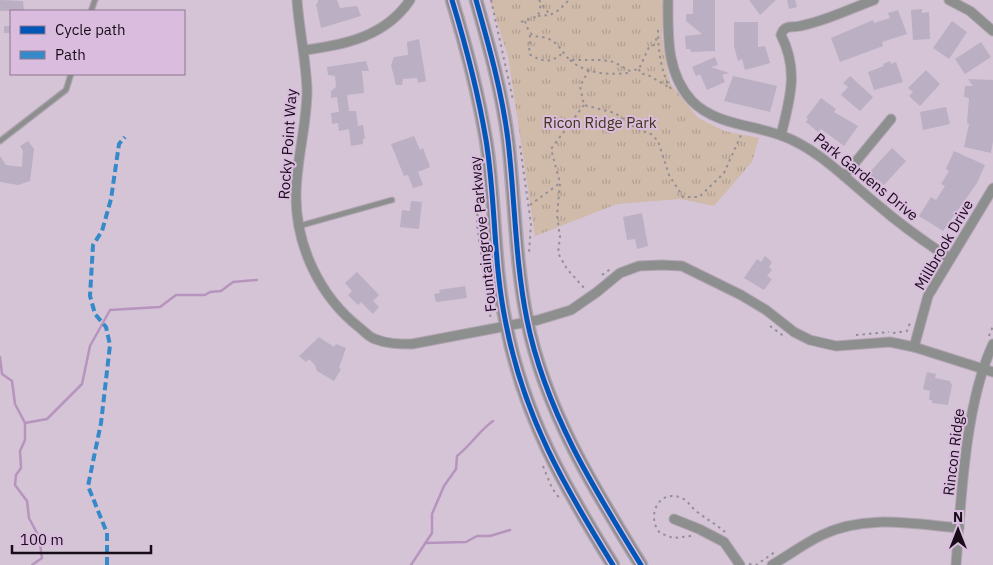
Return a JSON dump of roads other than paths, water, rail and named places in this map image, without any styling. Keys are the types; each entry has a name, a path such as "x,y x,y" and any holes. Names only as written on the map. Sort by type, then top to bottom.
{"main road":[{"name":"Fountaingrove Parkway","path":"452,0 471,66 486,141 497,278 506,326 535,423 554,465 613,565"},
{"path":"476,0 494,62 508,137 519,275 527,322 557,414 587,478 641,565"}],"street":[{"name":"Rocky Point Way","path":"296,0 299,29 305,50 307,91 296,195 299,226 304,247 318,280 345,317 373,339 393,344 412,344 527,322 571,310 620,273 639,266 682,266 742,295 766,310 794,332 810,340 836,346 890,342 914,347 988,371"},
{"path":"305,50 354,41 374,32 398,14 410,0"},
{"name":"Park Gardens Drive","path":"668,0 668,46 671,61 683,89 693,102 714,116 743,129 781,135 801,143 880,207 950,258"},
{"path":"781,135 792,92 790,62 787,46 782,35 784,30 789,26 798,27 837,15 874,0"},
{"path":"949,0 970,11 993,31"},
{"path":"844,176 891,119"},
{"name":"Millbrook Drive","path":"914,347 928,296 993,188"},
{"name":"Rincon Ridge","path":"956,565 975,398 988,371 993,344"},
{"path":"674,519 724,542 744,564"},
{"path":"772,565 822,535 849,525 872,521 959,528"}],"lane":[{"path":"0,141 4,141 66,90 71,75"},
{"path":"299,226 392,200"}],"waterway":[{"path":"32,565 42,558 39,537 29,518 27,501 15,485 16,475 21,468 20,451 25,440 25,423 47,419 82,384 90,346 110,310 160,307 176,295 205,295 210,292 221,291 233,282 257,280"},
{"path":"0,357 2,374 12,381 15,404 25,423"},
{"path":"411,565 432,533 432,514 444,486 456,469 457,456 493,421"},
{"path":"425,543 466,542 477,536 490,536 510,530"}],"park label":[{"name":"Ricon Ridge Park","path":"600,123"}]}
